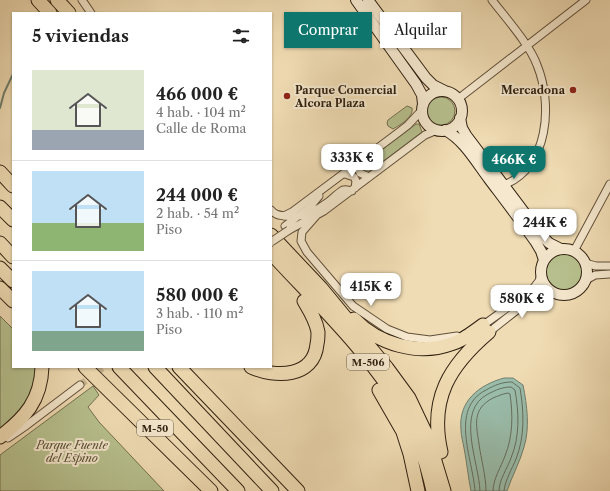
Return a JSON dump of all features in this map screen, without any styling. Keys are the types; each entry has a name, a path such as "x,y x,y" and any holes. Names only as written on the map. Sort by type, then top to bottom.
{"highway":[{"path":"38,0 49,12"},
{"path":"57,0 68,12"},
{"path":"63,0 74,12"},
{"path":"0,172 12,185"},
{"path":"0,180 12,193"},
{"path":"0,207 12,219"},
{"name":"M-506","path":"272,237 321,288 387,368 409,398 428,438 444,491"},
{"path":"0,243 12,255"},
{"name":"M-506","path":"272,254 355,346 379,375 404,412 418,441 433,491"},
{"path":"272,266 324,322 376,384 401,425 415,454 426,491"},
{"path":"0,268 12,280"},
{"path":"0,282 12,294"},
{"path":"0,288 12,300"},
{"path":"321,288 335,299 358,323 373,334 402,346 428,348 450,345 486,329"},
{"path":"254,368 279,375 297,372 311,362 317,350 318,333 314,318 304,301"},
{"path":"450,491 437,436 437,411 444,386 456,366 486,329"},
{"path":"0,437 21,421 27,412 36,396 42,378 42,368"},
{"path":"86,368 212,491"},
{"name":"M-50","path":"97,368 212,491"},
{"name":"M-50","path":"120,368 238,491"},
{"path":"155,368 272,491"},
{"path":"180,368 298,491"},
{"path":"401,425 410,454 418,491"},
{"path":"228,444 282,491"}],"street":[{"path":"82,0 90,12"},
{"path":"356,0 416,84 422,95 423,116 428,125 453,134 459,140 535,241 541,250 544,260"},
{"path":"272,236 316,216 425,135 452,128 457,124 460,118 462,112 458,99 454,95 433,86 368,0"},
{"path":"492,0 527,46 537,64 544,91 546,111 540,144 531,164 515,180 504,185"},
{"path":"458,99 586,0"},
{"path":"284,216 292,212 345,174 408,125 423,107 427,98 432,94 438,91 445,91"},
{"path":"316,216 301,235 301,241 307,252 353,306 387,329 407,337 430,340 454,337 486,329 536,296 547,292 565,295 577,291 586,280 586,263 579,254 574,251 561,249 549,243 542,236 466,136 462,128 460,118"},
{"path":"359,163 358,168 360,173 369,177"},
{"path":"345,174 354,177 356,181 354,189"},
{"path":"272,241 332,183"},
{"path":"574,251 610,184"},
{"path":"272,211 277,215 290,217 299,216 316,209 342,191 354,189"},
{"path":"552,292 542,281 541,267 544,260 551,252 561,249"},
{"path":"586,263 596,266 610,266"},
{"path":"586,280 595,275 610,274"},
{"path":"486,329 532,290 539,281 541,275"},
{"path":"0,442 27,425 80,385"}],"green space":[{"path":"441,97 451,101 455,111 451,121 441,125 431,121 427,111 431,101"},
{"path":"407,106 412,108 409,118 393,129 388,126 388,120"},
{"path":"416,124 419,124 422,132 369,172 365,173 362,171 363,164"},
{"path":"564,253 574,256 580,262 583,272 580,282 574,288 564,291 554,288 548,282 545,272 548,262 554,256"},
{"path":"0,316 12,328 12,368 37,368 36,381 24,408 0,431"},
{"name":"Parque Fuente del Espino","path":"93,386 99,395 88,407 99,422 164,491 0,491 0,455"}],"water":[{"path":"504,378 513,378 523,385 527,416 527,432 524,447 507,491 471,491 461,432 463,411 472,396 479,390 486,385"}],"waterway":[{"path":"0,108 4,93 12,76"}],"tunnel":[{"path":"80,385 103,368"}],"place":[{"name":"Mercadona","path":"573,90"},
{"name":"Parque Comercial Alcora Plaza","path":"287,96"}]}
